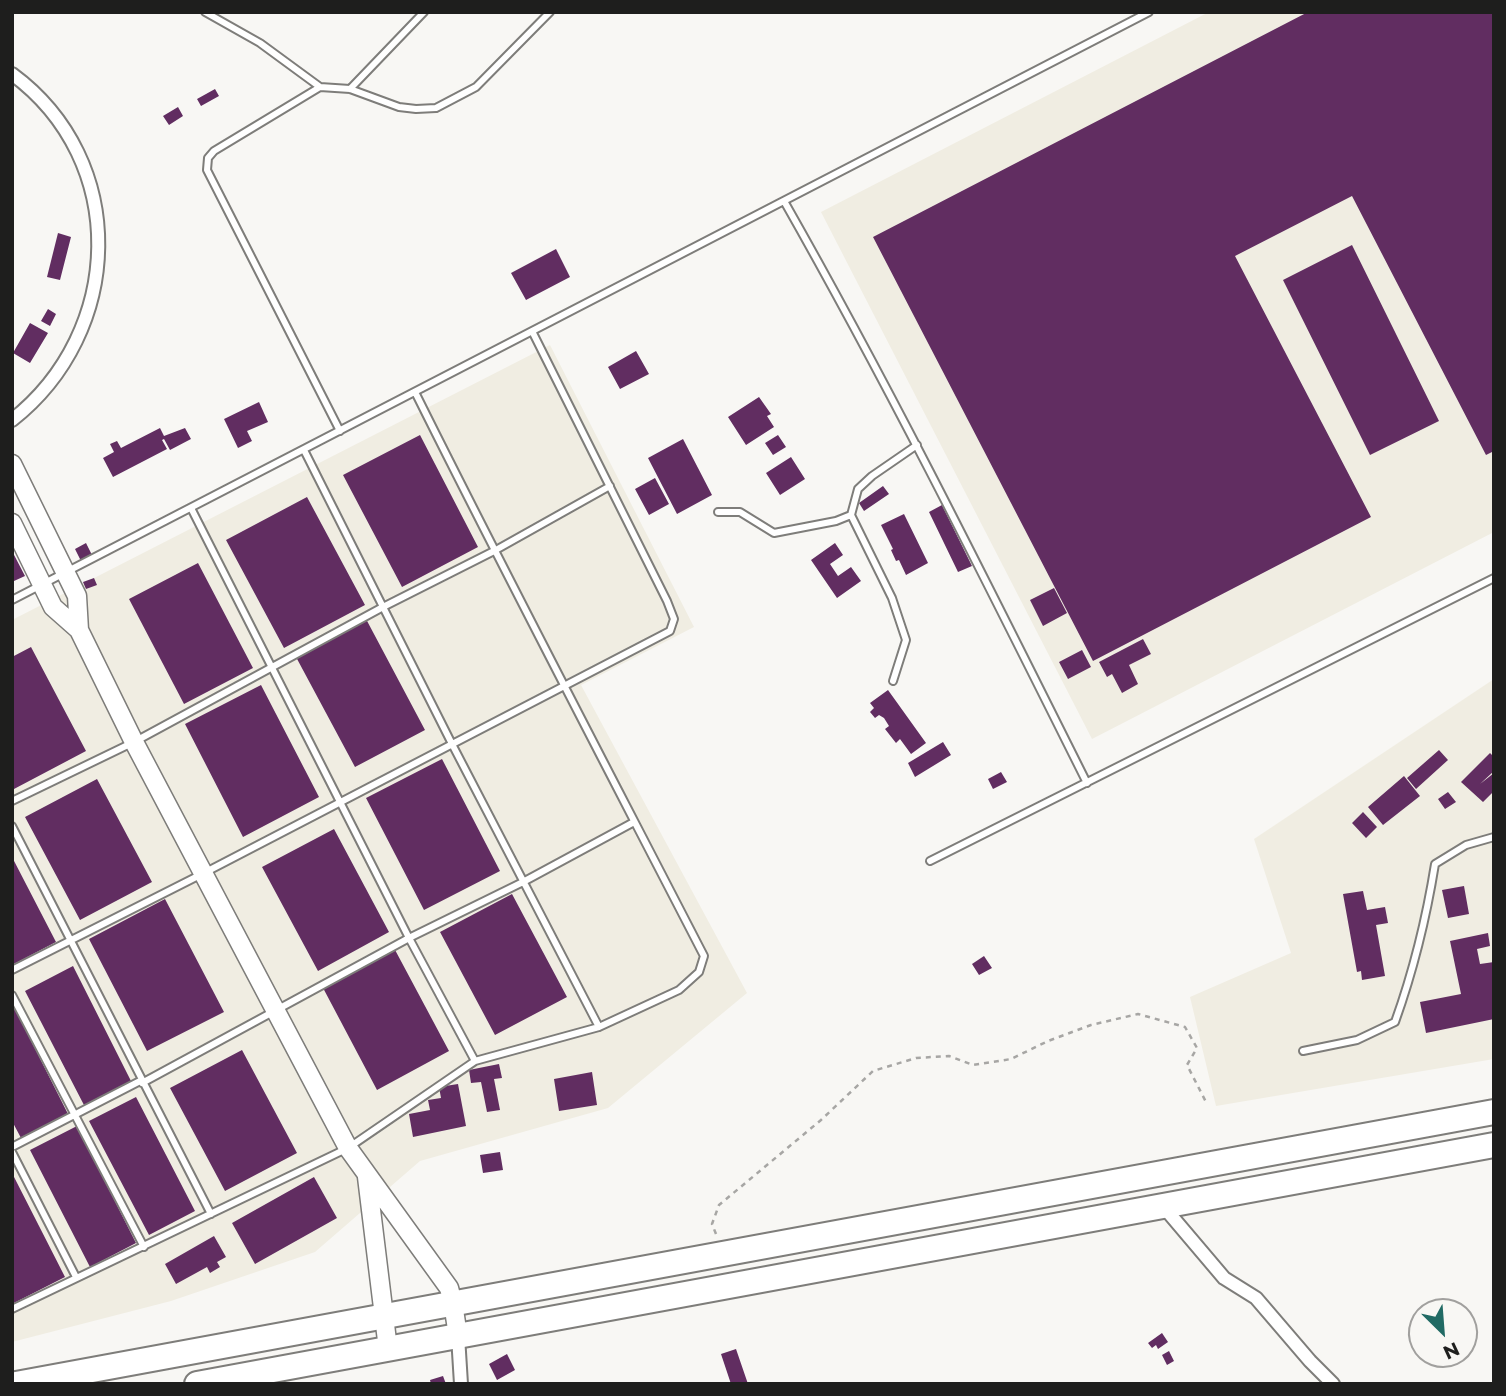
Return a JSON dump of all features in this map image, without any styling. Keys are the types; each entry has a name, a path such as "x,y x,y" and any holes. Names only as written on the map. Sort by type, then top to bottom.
{"highway":[{"path":"16,1384 1494,1112"},
{"path":"197,1384 1494,1145"}],"street":[{"path":"12,74 44,103 73,144 92,192 99,243 94,295 76,343 48,386 12,420"},
{"path":"12,464 77,596 79,630"},
{"path":"12,523 53,607 79,630 134,742 348,1148 449,1288 458,1336 461,1384"},
{"path":"367,1173 388,1349"},
{"path":"1162,1206 1224,1278 1256,1298 1333,1384"}],"lane":[{"path":"205,12 260,43 320,87 350,89 399,107 416,109 436,108 476,87 550,12"},
{"path":"350,89 424,12"},
{"path":"12,600 1149,12"},
{"path":"320,87 214,151 208,158 207,170 340,431"},
{"path":"784,201 854,324 917,444 1087,783"},
{"path":"12,970 670,631 674,619 532,331"},
{"path":"12,1309 348,1148 475,1061 599,1027 679,990 699,972 704,956 566,685 494,551 415,392"},
{"path":"893,681 906,640 892,598 851,514 858,489 917,444"},
{"path":"304,450 599,1027"},
{"path":"12,801 134,742 383,607 494,551 610,486"},
{"path":"191,508 409,938 475,1061"},
{"path":"718,512 740,512 774,533 836,521 851,514"},
{"path":"930,861 1494,578"},
{"path":"76,1277 12,1149 634,822"},
{"path":"12,826 211,1214"},
{"path":"1303,1051 1357,1040 1395,1022 1423,934 1435,864 1466,845 1494,837"},
{"path":"12,995 144,1247"}],"path":[{"path":"723,1253 712,1224 719,1205 821,1120 873,1072 916,1058 949,1056 972,1065 1011,1059 1091,1025 1138,1014 1185,1027 1197,1048 1187,1065 1206,1102"}],"shaded area":[{"path":"1209,12 1494,12 1494,532 1092,739 821,212"},
{"path":"550,345 694,627 581,685 747,993 608,1108 420,1161 315,1252 171,1301 12,1342 12,620"},
{"path":"1494,679 1494,1059 1216,1106 1190,997 1291,953 1254,839"}],"building":[{"path":"1308,12 1494,12 1494,451 1486,455 1352,196 1235,256 1371,517 1093,661 873,237"},
{"path":"215,89 219,96 201,106 197,99"},
{"path":"178,107 183,116 169,125 163,116"},
{"path":"58,233 71,237 60,280 47,277"},
{"path":"1352,245 1439,421 1370,455 1283,280"},
{"path":"556,249 570,277 526,300 511,273"},
{"path":"48,309 56,314 50,326 41,321"},
{"path":"30,323 48,333 30,363 13,353"},
{"path":"636,351 649,374 620,389 608,367"},
{"path":"759,397 771,414 767,416 774,427 746,445 728,417"},
{"path":"259,402 268,422 247,431 252,441 238,448 224,419"},
{"path":"160,428 164,436 185,428 191,439 170,450 164,439 162,440 167,449 113,477 103,458 114,452 110,444 117,441 121,448"},
{"path":"420,435 478,547 402,587 343,475"},
{"path":"778,435 786,447 773,455 765,443"},
{"path":"683,439 712,495 677,514 648,458"},
{"path":"791,457 805,479 780,495 766,473"},
{"path":"655,478 669,504 649,515 635,489"},
{"path":"883,486 889,494 864,511 859,503"},
{"path":"307,497 365,605 284,648 226,540"},
{"path":"942,505 972,566 958,572 929,512"},
{"path":"904,514 928,563 906,575 899,560 896,561 881,525"},
{"path":"86,543 92,555 81,561 75,549"},
{"path":"835,543 843,555 830,564 838,576 851,567 861,581 837,598 811,560"},
{"path":"12,551 25,576 14,581 12,579"},
{"path":"198,563 253,668 184,704 129,599"},
{"path":"94,578 97,585 86,589 83,582"},
{"path":"1054,588 1067,613 1043,626 1030,600"},
{"path":"366,619 425,730 355,767 296,657"},
{"path":"1143,639 1151,654 1129,665 1138,684 1122,693 1112,674 1107,677 1099,662"},
{"path":"31,647 86,751 14,789 12,657"},
{"path":"1082,650 1091,667 1068,679 1059,662"},
{"path":"261,685 319,797 243,837 185,724"},
{"path":"888,690 926,743 911,754 900,739 896,743 885,729 889,726 884,718 879,715 875,718 870,712 874,708 870,703"},
{"path":"943,742 951,755 915,777 908,763"},
{"path":"1439,750 1448,760 1416,789 1407,778"},
{"path":"1490,753 1494,757 1494,771 1480,784 1494,773 1494,791 1483,802 1461,782"},
{"path":"442,759 500,871 424,910 366,798"},
{"path":"1001,772 1007,782 993,789 988,779"},
{"path":"1404,776 1420,796 1383,825 1368,807"},
{"path":"97,779 152,882 80,920 25,817"},
{"path":"1448,792 1456,802 1445,809 1438,799"},
{"path":"1363,812 1377,827 1366,838 1352,823"},
{"path":"334,829 389,932 318,971 262,867"},
{"path":"12,857 56,942 12,965"},
{"path":"1464,886 1469,914 1448,918 1442,890"},
{"path":"1363,891 1367,910 1385,907 1388,923 1376,925 1385,976 1362,980 1361,971 1357,972 1343,894"},
{"path":"512,894 567,997 495,1035 440,932"},
{"path":"165,899 224,1012 147,1051 89,939"},
{"path":"1488,933 1490,946 1477,949 1480,964 1494,962 1494,1019 1426,1033 1420,1002 1461,994 1450,941"},
{"path":"394,948 449,1051 377,1090 322,986"},
{"path":"984,956 992,968 979,975 972,964"},
{"path":"73,966 132,1083 85,1107 25,991"},
{"path":"12,1003 68,1114 21,1138 12,1121"},
{"path":"242,1050 297,1153 225,1191 170,1088"},
{"path":"499,1064 502,1078 494,1079 500,1110 487,1112 481,1082 471,1083 469,1070"},
{"path":"592,1072 597,1105 559,1111 554,1079"},
{"path":"458,1084 466,1126 413,1137 409,1114 430,1110 428,1100 441,1098 439,1087"},
{"path":"136,1097 195,1211 149,1235 89,1121"},
{"path":"77,1126 136,1243 90,1267 30,1150"},
{"path":"500,1152 503,1170 483,1173 480,1155"},
{"path":"12,1173 65,1277 12,1304"},
{"path":"314,1177 337,1218 255,1264 232,1223"},
{"path":"214,1236 226,1257 217,1262 220,1267 210,1273 207,1267 176,1284 165,1264"},
{"path":"1162,1333 1168,1342 1158,1349 1156,1345 1152,1348 1148,1343"},
{"path":"736,1349 748,1384 731,1384 721,1354"},
{"path":"1169,1351 1174,1361 1167,1365 1162,1355"},
{"path":"507,1354 515,1370 497,1380 489,1364"},
{"path":"443,1376 446,1384 431,1384 430,1380"}]}
